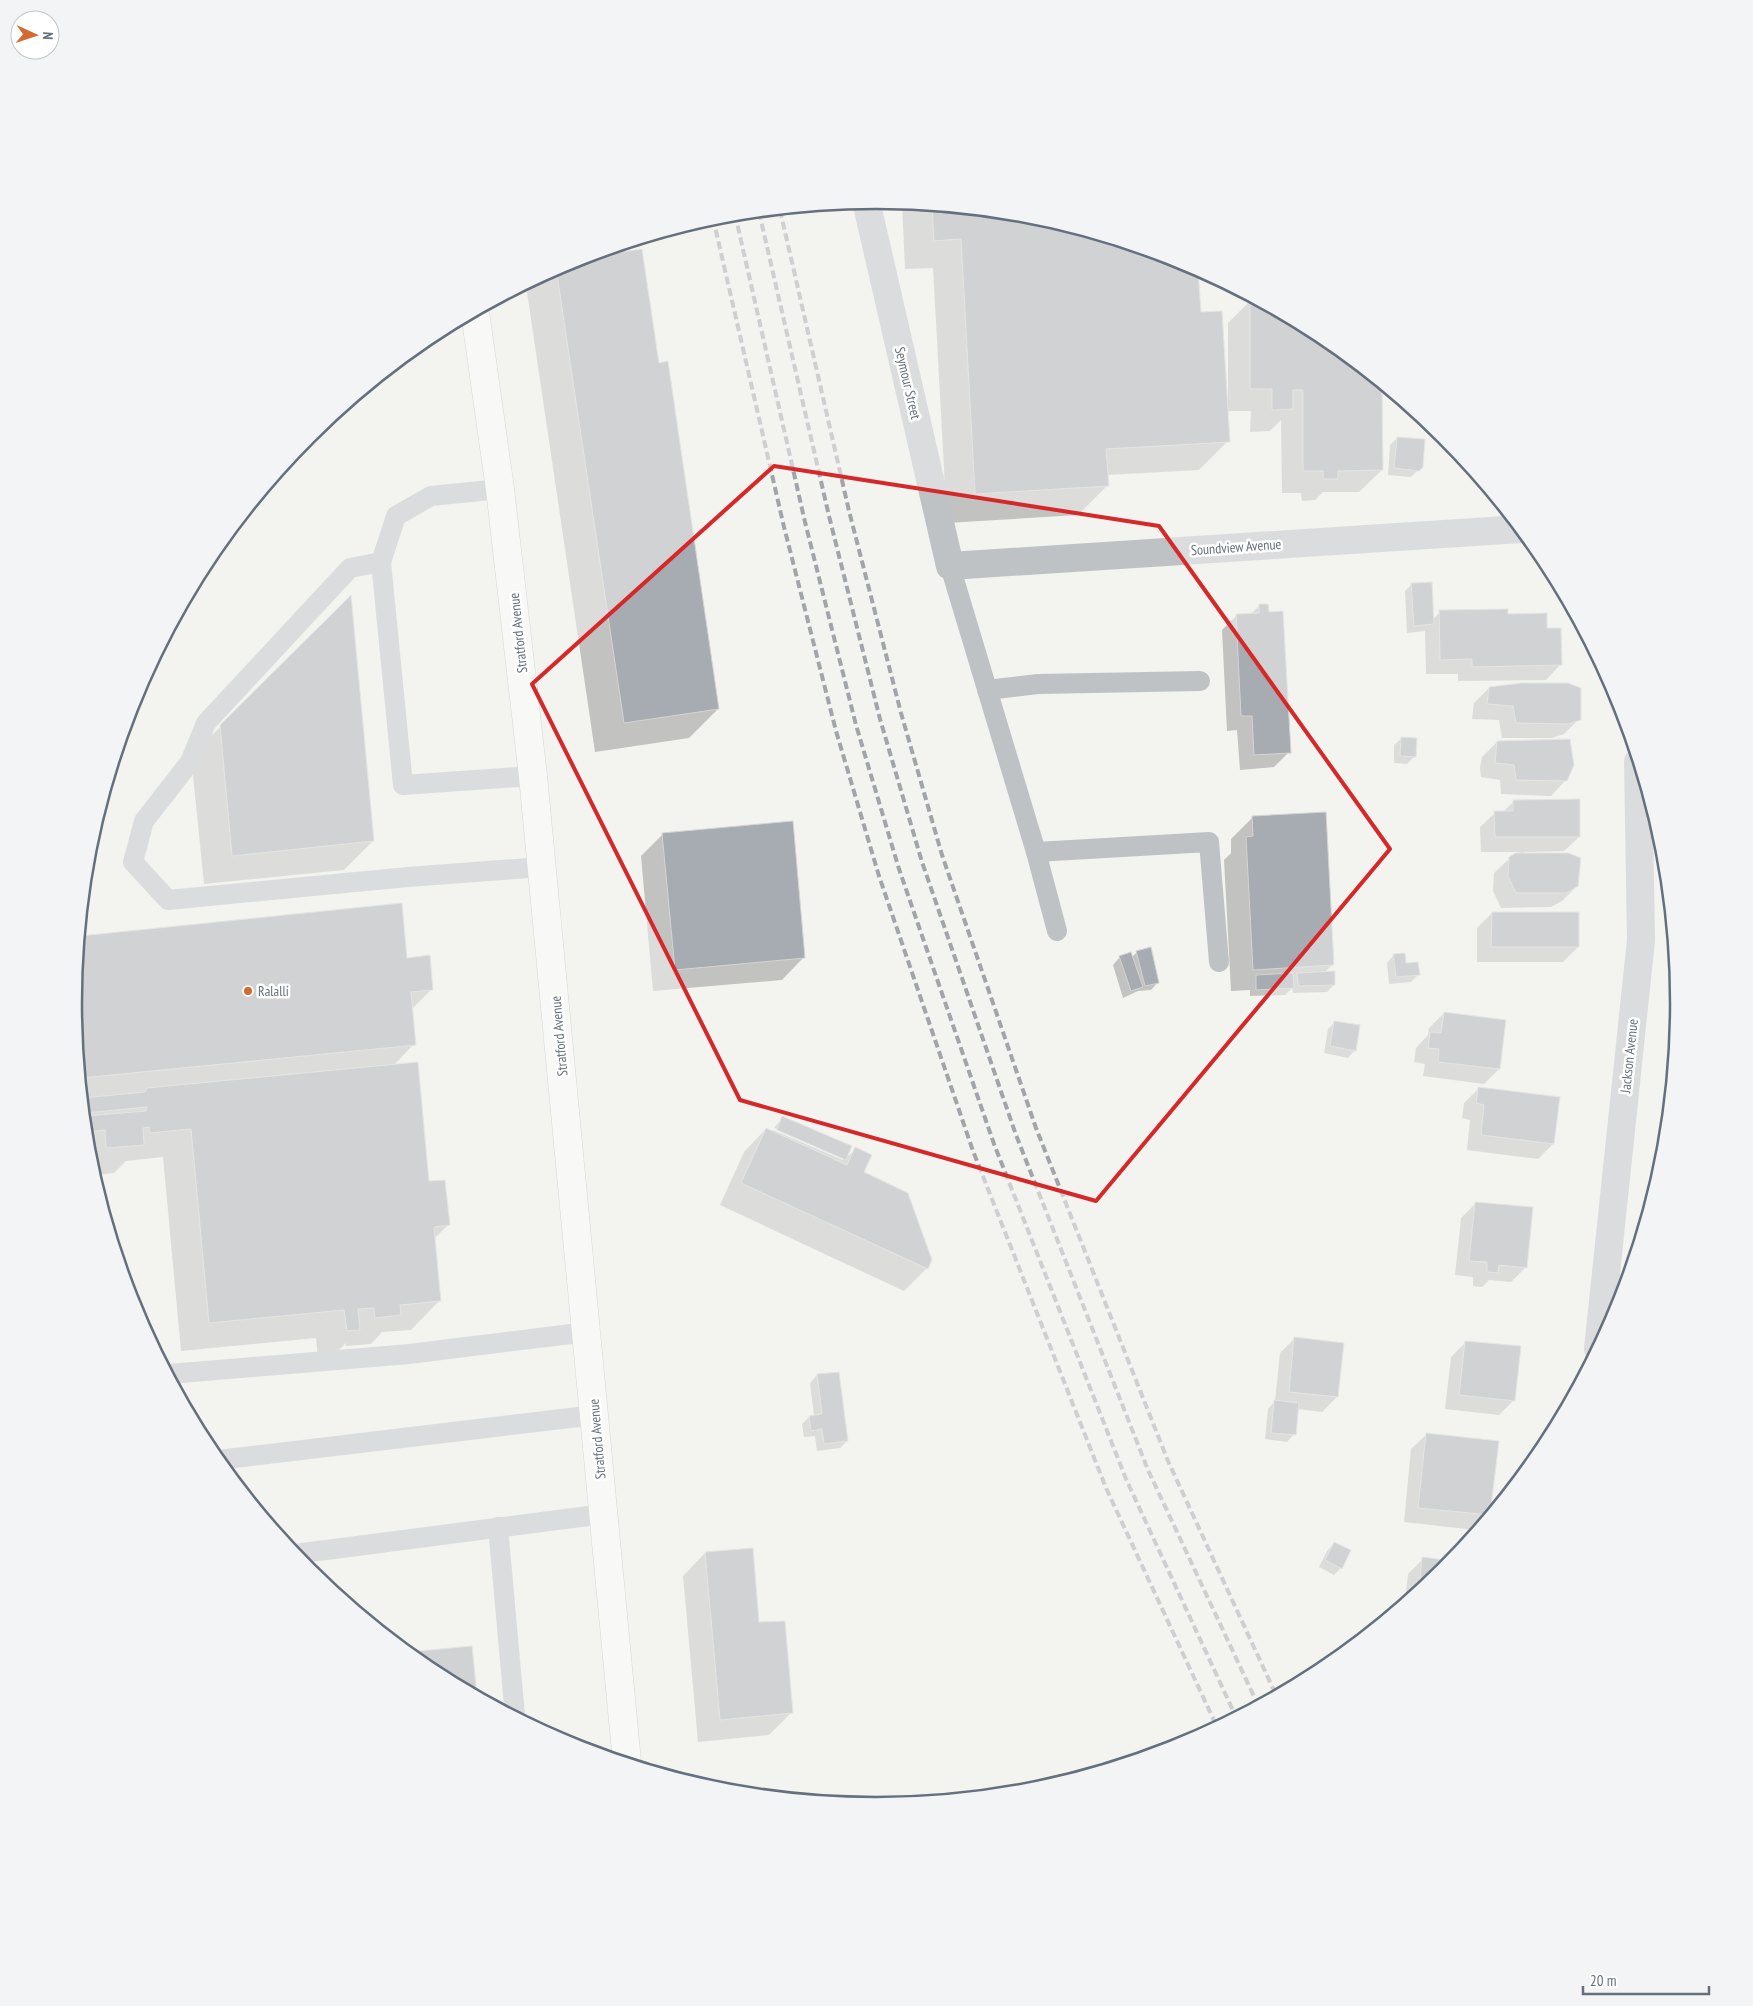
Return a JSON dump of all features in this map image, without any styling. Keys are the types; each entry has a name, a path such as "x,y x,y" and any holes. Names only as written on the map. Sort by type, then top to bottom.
{"main road":[{"name":"Stratford Avenue","path":"476,318 500,489 533,776 627,1757"}],"street":[{"name":"Seymour Street","path":"868,209 950,566"},
{"name":"Soundview Avenue","path":"950,566 1513,530"},
{"name":"Jackson Avenue","path":"1600,1329 1642,940 1638,782"}],"lane":[{"path":"500,489 431,496 396,516 381,562 403,785 533,776"},
{"path":"381,562 350,568 206,723 190,762 144,821 133,862 168,900 408,876 542,867"},
{"path":"950,566 1036,852 1057,931"},
{"path":"987,690 1038,684 1200,681"},
{"path":"1036,852 1209,842 1219,962"},
{"path":"175,1374 409,1354 587,1332"},
{"path":"227,1459 595,1415"},
{"path":"304,1553 604,1514"},
{"path":"498,1528 514,1709"}],"highlighted area":[{"path":"774,466 1159,526 1390,849 1096,1201 740,1100 532,684"}],"building":[{"path":"932,211 980,216 1031,224 1082,236 1132,251 1199,278 1201,312 1222,311 1230,442 1106,449 1109,486 975,494 961,239 934,241"},
{"path":"642,249 659,363 668,361 719,709 624,723 557,276 617,253"},
{"path":"1250,302 1274,315 1318,343 1382,391 1383,470 1338,471 1338,479 1323,479 1323,471 1303,471 1303,390 1293,390 1293,409 1272,410 1272,389 1250,389"},
{"path":"1397,437 1425,439 1423,467 1419,471 1394,468"},
{"path":"1432,582 1434,624 1414,626 1411,583"},
{"path":"351,595 374,841 232,856 220,725"},
{"path":"1259,604 1268,604 1269,612 1283,611 1291,753 1254,755 1252,716 1241,716 1236,614 1259,613"},
{"path":"1508,609 1508,614 1547,613 1547,628 1561,628 1562,665 1472,667 1472,659 1440,660 1439,610"},
{"path":"1521,683 1568,683 1581,688 1581,720 1568,724 1516,723 1513,706 1487,704 1489,687"},
{"path":"1401,737 1417,738 1416,757 1400,756"},
{"path":"1570,739 1574,765 1567,781 1516,780 1514,765 1495,763 1497,741"},
{"path":"1580,799 1580,837 1495,837 1494,811 1513,811 1513,800"},
{"path":"1326,812 1334,965 1253,970 1246,837 1253,836 1252,816"},
{"path":"793,821 805,958 675,970 662,833"},
{"path":"1516,853 1568,853 1581,858 1578,886 1567,893 1516,893 1508,876 1509,857"},
{"name":"Ralalli","path":"402,903 407,958 430,955 433,990 411,992 416,1045 86,1077 82,1003 85,935"},
{"path":"1492,912 1579,912 1579,947 1491,947"},
{"path":"1151,947 1159,983 1145,986 1136,951"},
{"path":"1131,952 1143,987 1131,991 1119,956"},
{"path":"1405,953 1406,963 1418,962 1420,975 1396,977 1393,954"},
{"path":"1335,971 1335,985 1300,986 1298,983 1297,973"},
{"path":"1293,973 1294,988 1256,990 1256,975"},
{"path":"1444,1012 1506,1020 1500,1069 1438,1062 1439,1049 1428,1048 1430,1032 1441,1033"},
{"path":"1334,1021 1360,1025 1356,1051 1330,1046"},
{"path":"418,1062 429,1181 445,1180 450,1225 434,1227 441,1301 400,1305 401,1315 375,1318 374,1308 358,1309 360,1330 347,1331 344,1310 209,1323 191,1129 150,1133 149,1127 143,1128 144,1145 106,1148 105,1130 93,1131 91,1116 146,1111 147,1107 90,1113 88,1098 145,1092 147,1088"},
{"path":"1478,1087 1560,1097 1554,1144 1481,1135 1484,1105 1476,1103"},
{"path":"782,1116 852,1146 846,1160 777,1130"},
{"path":"766,1128 847,1165 855,1147 872,1155 864,1172 908,1193 932,1260 928,1269 741,1183"},
{"path":"1475,1202 1533,1207 1527,1268 1499,1265 1498,1273 1487,1272 1487,1262 1469,1261"},
{"path":"1294,1337 1344,1343 1338,1397 1289,1392"},
{"path":"1465,1341 1521,1346 1515,1401 1459,1395"},
{"path":"839,1372 848,1441 824,1444 822,1429 811,1431 809,1416 822,1414 817,1374"},
{"path":"1274,1400 1299,1403 1296,1435 1271,1433"},
{"path":"1426,1433 1499,1441 1491,1504 1483,1514 1418,1508"},
{"path":"1334,1542 1351,1550 1342,1569 1325,1560"},
{"path":"753,1548 759,1622 785,1621 793,1713 720,1720 705,1552"},
{"path":"1422,1557 1442,1560 1438,1564 1420,1581"},
{"path":"472,1646 476,1689 435,1663 418,1651"}],"railway":[{"path":"781,215 849,511 901,713 942,855 1036,1128 1168,1461 1274,1691"},
{"path":"760,218 829,516 880,719 922,862 1016,1135 1148,1470 1256,1700"},
{"path":"737,222 805,522 856,725 899,869 994,1144 1126,1479 1234,1712"},
{"path":"715,226 784,527 836,731 879,876 973,1151 1106,1488 1214,1721"}],"place":[{"name":"Ralalli","path":"248,991"}]}
